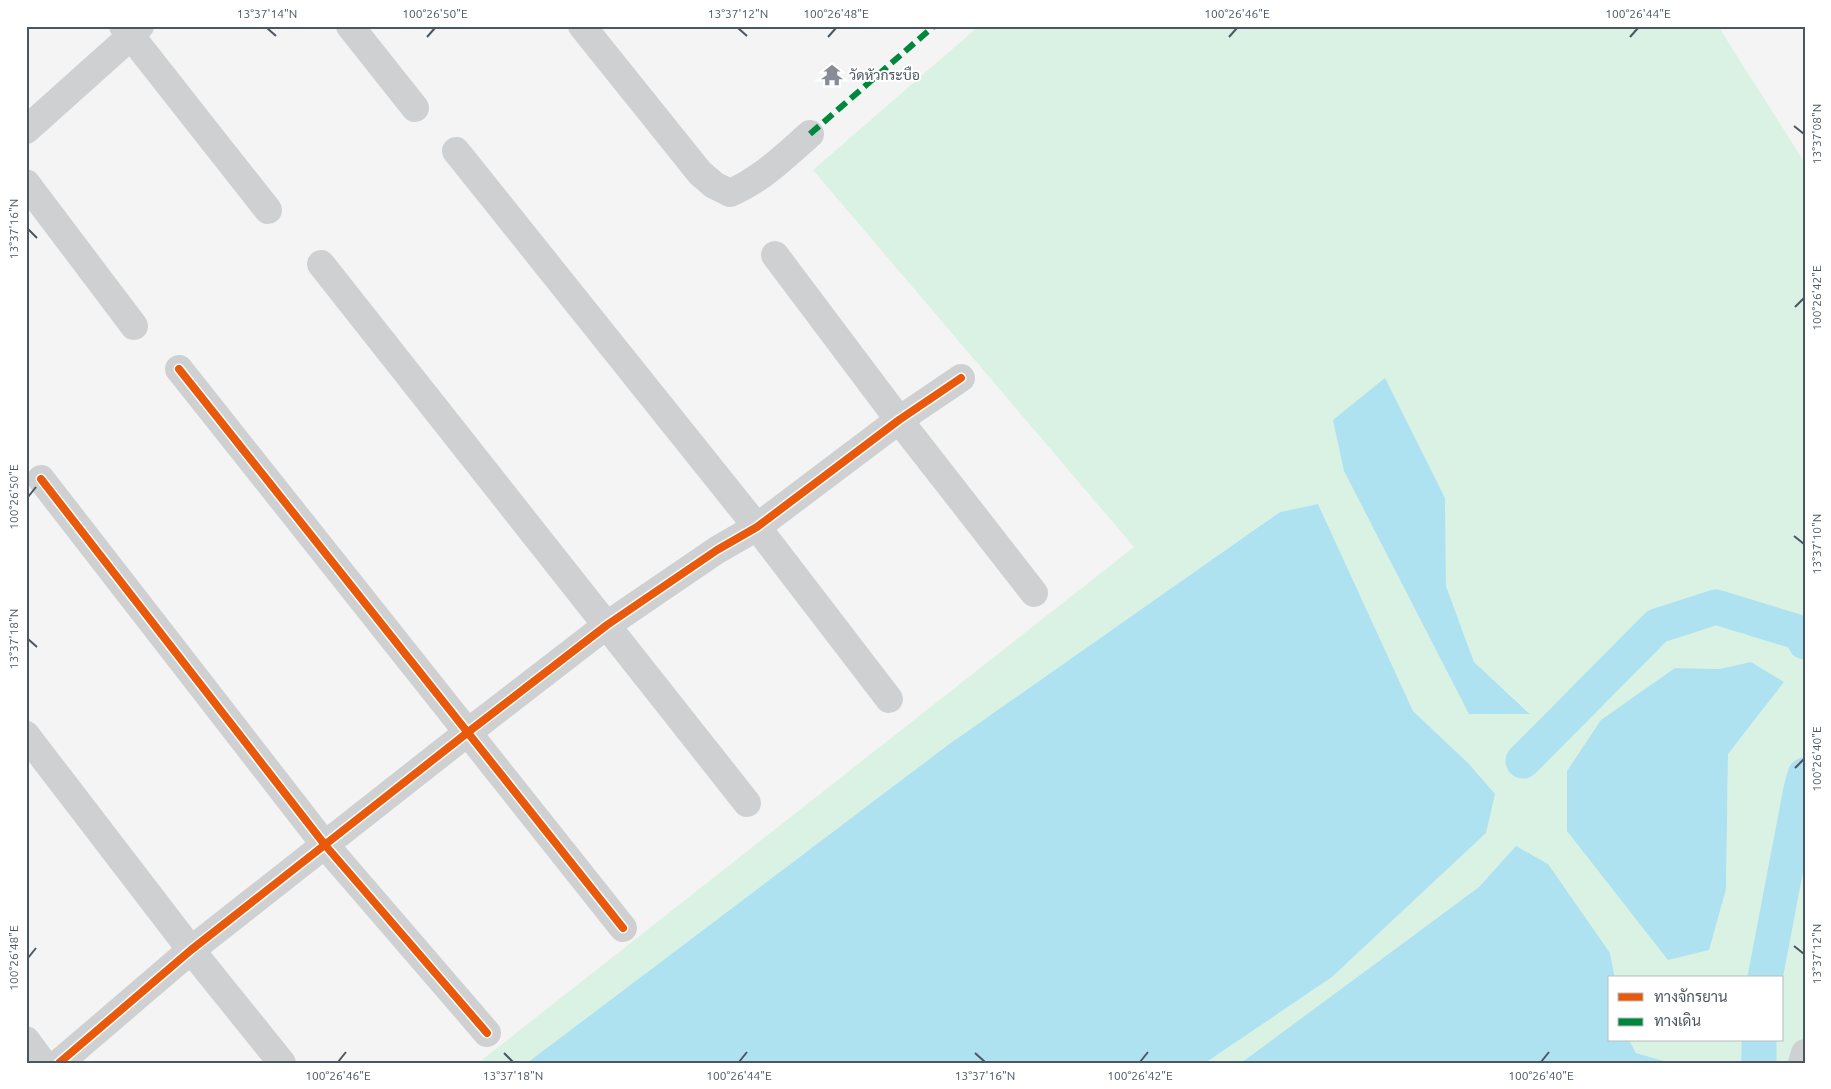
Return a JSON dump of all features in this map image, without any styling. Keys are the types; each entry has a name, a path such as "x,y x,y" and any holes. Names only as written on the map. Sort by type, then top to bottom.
{"street":[{"path":"350,26 416,108"},
{"path":"582,26 700,173 714,185 730,193 746,186 765,173 810,134"},
{"path":"26,130 131,30 268,210"},
{"path":"456,151 757,526 889,699"},
{"path":"26,183 134,326"},
{"path":"775,255 899,420 1034,593"},
{"path":"320,264 747,803"},
{"path":"179,369 623,928"},
{"path":"59,1063 191,950 607,625 717,550 757,526 899,420 961,378"},
{"path":"41,479 326,845 487,1033"},
{"path":"26,735 191,950 282,1063"},
{"path":"26,1040 43,1063"},
{"path":"1802,1063 1805,1053"}],"green space":[{"path":"979,26 1718,26 1805,163 1805,1063 1671,1063 1636,1053 1630,1042 1784,1042 1784,976 1615,976 1610,952 1516,847 1479,887 1241,1063 1205,1063 1332,977 1486,833 1468,763 1413,711 1318,504 1280,512 948,745 527,1063 478,1063 1134,547 813,170","holes":["1385,379 1445,498 1446,586 1474,662 1530,713 1469,714","1751,662 1784,682 1728,754 1726,889 1675,668 1719,669"]}],"water":[{"path":"1385,378 1445,498 1446,586 1474,662 1530,714 1469,714 1344,471 1333,420"},
{"path":"1318,504 1413,711 1468,763 1495,794 1486,833 1332,977 1205,1063 527,1063 948,745 1280,512"},
{"path":"1751,662 1784,682 1728,754 1726,889 1709,950 1668,960 1567,831 1567,771 1601,720 1675,668 1719,669"},
{"path":"1516,846 1548,864 1610,953 1615,976 1608,976 1608,1042 1630,1042 1636,1053 1671,1063 1241,1063 1479,887"}],"waterway":[{"path":"1523,761 1657,626 1716,607 1801,633 1805,642"},
{"path":"1765,976 1805,775"},
{"path":"1759,1042 1759,1063"}],"marked path":[{"path":"810,134 934,26"}],"cycle path":[{"path":"179,369 623,928"},
{"path":"59,1063 191,950 607,625 717,550 757,527 899,420 961,378"},
{"path":"41,479 325,845 487,1033"}],"place":[{"name":"วัดหัวกระบือ","path":"832,75"}]}
